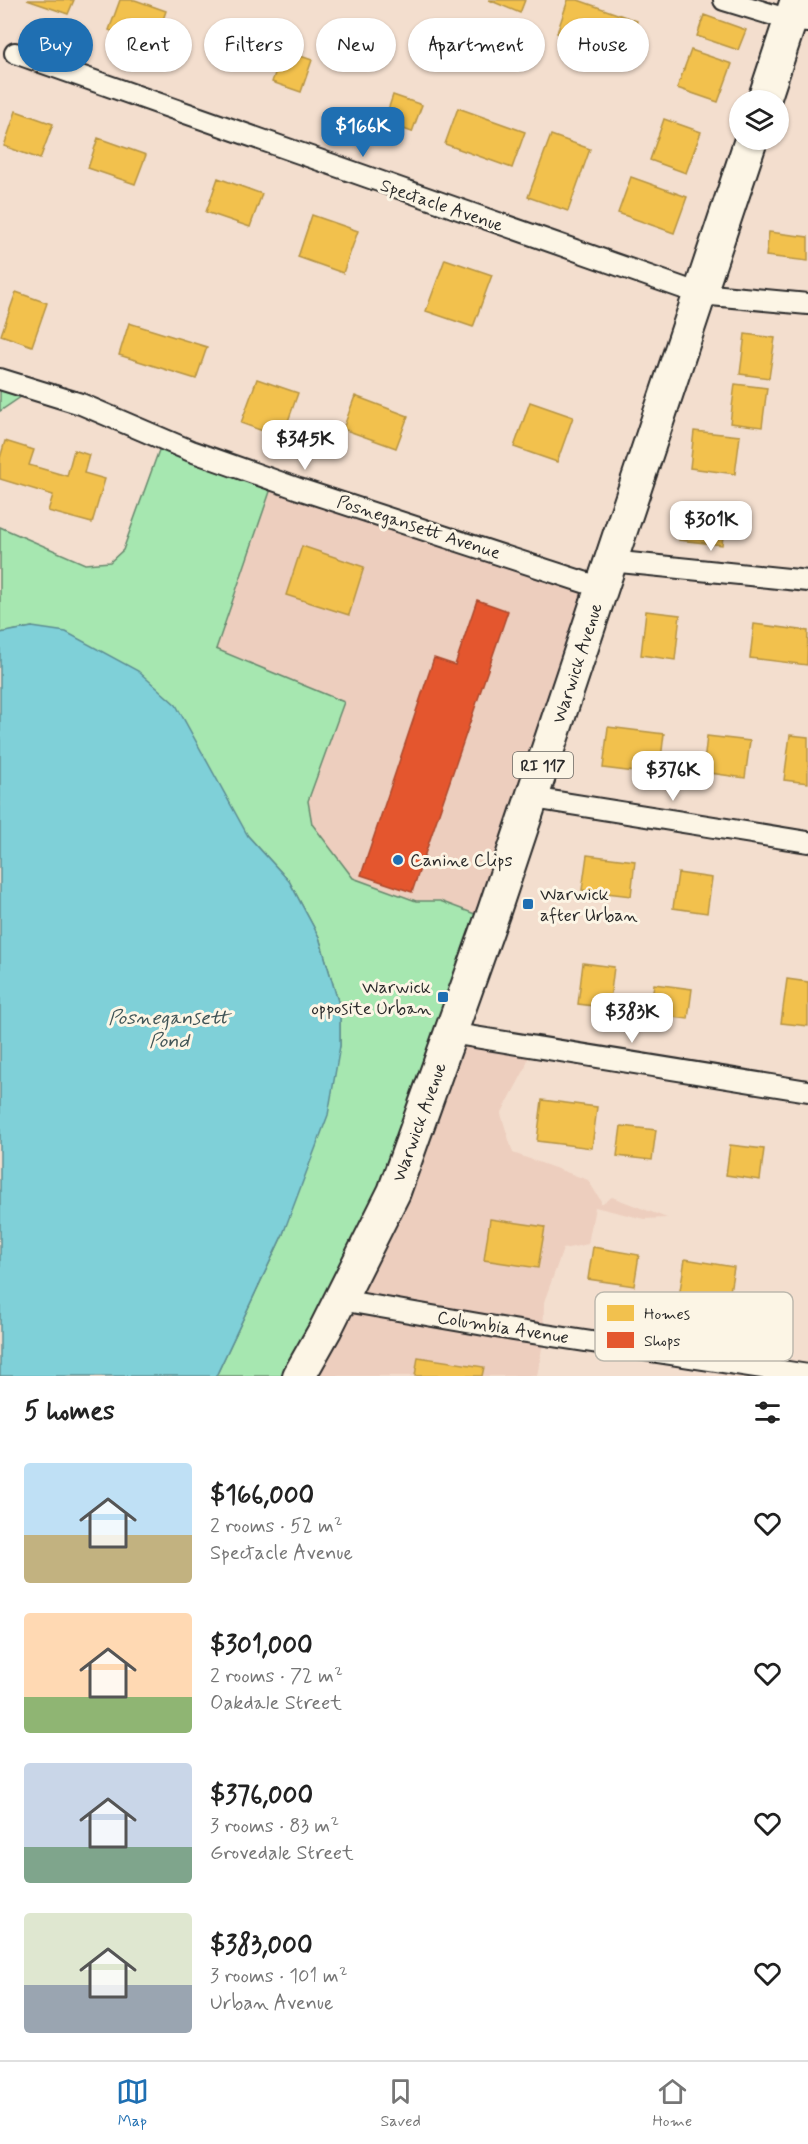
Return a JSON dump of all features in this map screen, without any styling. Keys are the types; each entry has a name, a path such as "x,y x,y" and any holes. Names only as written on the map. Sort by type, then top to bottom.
{"main road":[{"path":"768,90 798,14"},
{"name":"Warwick Avenue","path":"299,1376 394,1192 533,798 748,150"}],"street":[{"path":"724,0 798,14"},
{"name":"Spectacle Avenue","path":"15,53 334,168 700,294 808,304"},
{"name":"Posnegansett Avenue","path":"0,379 81,404 191,451 298,489 606,574 808,580"},
{"path":"533,798 808,842"},
{"path":"450,1033 808,1091"},
{"name":"Columbia Avenue","path":"340,1300 595,1343"},
{"name":"Columbia Avenue","path":"716,1361 808,1375"}],"shaded area":[{"path":"275,477 600,585 491,920 440,901 416,901 353,878 312,824 308,800 344,702 216,649"},
{"path":"451,1039 531,1047 525,1069 501,1114 513,1153 588,1180 601,1204 612,1197 667,1218 644,1219 595,1207 588,1244 563,1249 544,1302 543,1343 537,1376 300,1376"}],"green space":[{"path":"0,377 34,388 0,411"},
{"path":"163,439 275,477 216,649 344,702 308,801 312,824 353,878 416,901 440,901 491,920 300,1376 216,1376 283,1234 340,1046 340,1008 319,937 289,881 248,836 32,627 0,633 0,527 85,564 110,562 123,550"}],"water":[{"name":"Posnegansett Pond","path":"32,627 66,632 138,671 176,705 248,836 289,881 319,937 340,1008 340,1046 328,1115 283,1234 216,1376 0,1376 0,633"}],"building: Homes":[{"path":"27,0 74,0 68,14"},
{"path":"120,0 135,0 166,11 164,18 113,18"},
{"path":"489,0 525,0 520,13"},
{"path":"568,0 578,0 629,18 562,18"},
{"path":"704,15 746,30 738,50 697,36"},
{"path":"691,50 732,64 718,102 677,88"},
{"path":"304,57 312,60 301,92 272,82 275,72 304,72"},
{"path":"393,95 422,105 412,132 384,122"},
{"path":"458,108 525,132 512,168 445,144"},
{"path":"16,111 53,124 40,159 4,146"},
{"path":"664,119 701,132 686,173 650,160"},
{"path":"551,135 590,149 568,211 528,197"},
{"path":"98,138 146,155 135,184 88,168"},
{"path":"631,177 687,197 674,233 618,213"},
{"path":"218,178 262,194 250,227 206,212"},
{"path":"312,215 358,231 343,273 298,257"},
{"path":"769,232 808,237 808,261 766,256"},
{"path":"445,259 492,275 473,327 426,311"},
{"path":"16,292 47,303 32,346 1,335"},
{"path":"129,323 207,347 196,379 119,355"},
{"path":"745,334 775,338 769,378 740,374"},
{"path":"257,379 298,393 282,438 241,423"},
{"path":"735,384 767,388 762,427 730,423"},
{"path":"355,396 408,416 396,448 343,429"},
{"path":"530,402 573,417 557,462 514,447"},
{"path":"694,431 740,436 735,474 690,468"},
{"path":"5,441 34,450 29,465 67,476 74,450 89,455 84,473 105,479 92,523 48,511 53,495 0,479 0,458"},
{"path":"684,504 726,510 722,545 679,540"},
{"path":"302,546 364,567 349,615 286,595"},
{"path":"646,611 680,615 675,660 641,655"},
{"path":"754,624 808,631 807,665 750,658"},
{"path":"608,727 664,734 659,775 603,768"},
{"path":"790,735 808,737 808,783 784,780"},
{"path":"707,736 750,741 745,778 703,772"},
{"path":"587,855 635,861 631,896 582,890"},
{"path":"678,873 712,878 707,913 673,908"},
{"path":"583,963 614,967 609,1008 578,1004"},
{"path":"787,979 808,982 808,1026 781,1023"},
{"path":"654,984 692,989 688,1019 650,1014"},
{"path":"542,1100 597,1107 592,1148 537,1141"},
{"path":"621,1126 656,1130 652,1160 617,1156"},
{"path":"730,1145 764,1149 760,1180 726,1175"},
{"path":"490,1219 545,1227 538,1268 484,1260"},
{"path":"593,1247 639,1255 634,1286 588,1279"},
{"path":"685,1259 734,1267 730,1292 680,1292"},
{"path":"418,1357 484,1367 482,1376 415,1376"}],"building: Shops":[{"path":"477,600 508,611 412,892 361,875 434,658 455,665"}],"place":[{"name":"Canine Clips","path":"398,860"},
{"name":"Warwick after Urban","path":"528,904"},
{"name":"Warwick opposite Urban","path":"443,997"}]}
